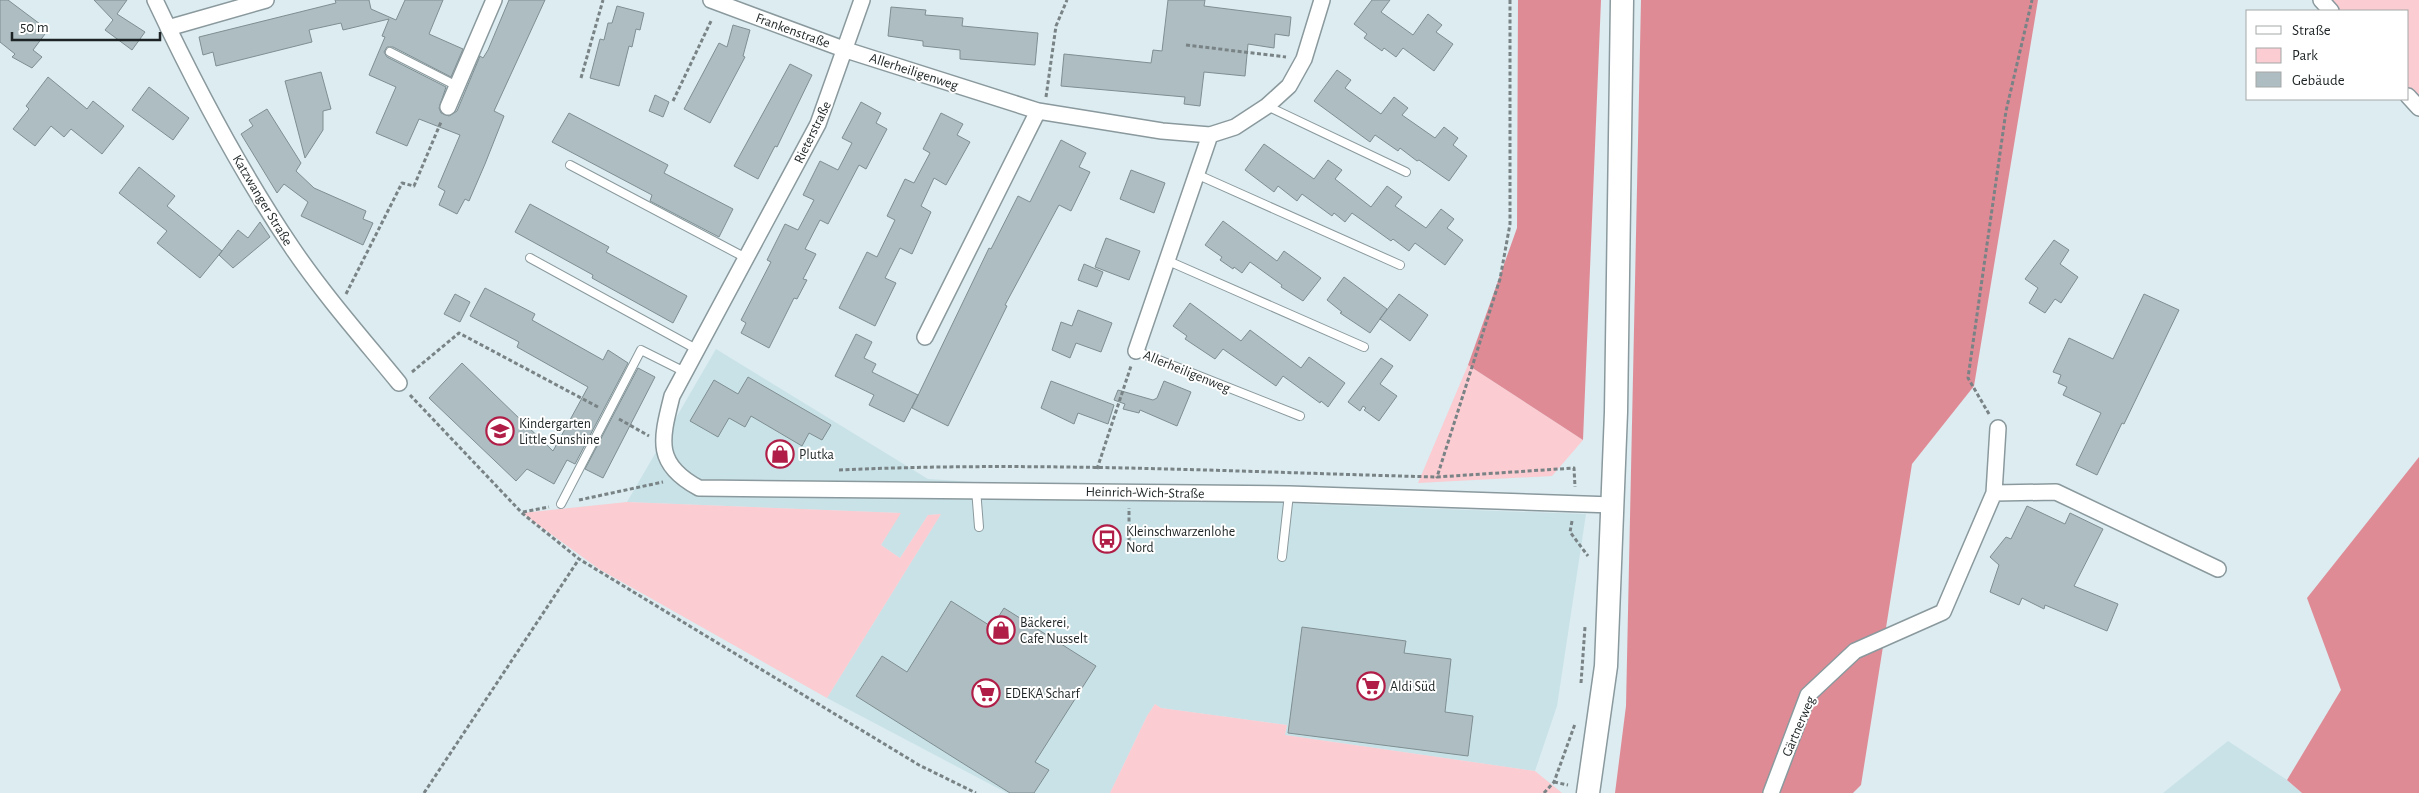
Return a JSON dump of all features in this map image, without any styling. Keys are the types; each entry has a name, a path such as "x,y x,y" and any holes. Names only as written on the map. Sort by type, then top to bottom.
{"main road":[{"path":"1588,793 1606,666 1613,505 1622,0"}],"street":[{"name":"Katzwanger Straße","path":"155,0 168,28 255,189 293,250 338,309 399,383"},
{"path":"168,28 266,0"},
{"path":"448,107 494,0"},
{"name":"Rieterstraße","path":"680,478 670,467 664,453 664,427 672,396 818,124 846,50 862,0"},
{"name":"Allerheiligenweg","path":"846,50 1041,112 1162,131 1210,134 1235,127 1268,106 1289,86 1304,59 1322,0"},
{"path":"2321,0 2330,10"},
{"name":"Frankenstraße","path":"715,1 846,50"},
{"path":"2409,97 2419,108"},
{"path":"926,337 1041,112"},
{"name":"Allerheiligenweg","path":"1136,351 1210,134"},
{"path":"1998,428 1994,493 2056,492 2218,568"},
{"name":"Heinrich-Wich-Straße","path":"680,478 699,488 976,489 1289,494 1575,502 1613,505"},
{"name":"Gärtnerweg","path":"1771,793 1808,695 1855,651 1943,612 1994,493"}],"lane":[{"path":"390,52 457,86"},
{"path":"1268,106 1406,172"},
{"path":"570,165 746,258"},
{"path":"1196,174 1400,265"},
{"path":"530,258 698,350"},
{"path":"1166,260 1364,347"},
{"path":"561,504 640,350 685,372"},
{"name":"Allerheiligenweg","path":"1136,351 1300,416"},
{"path":"976,489 979,527"},
{"path":"1282,557 1289,494"}],"path":[{"path":"581,78 602,0"},
{"path":"1041,112 1056,26 1067,0"},
{"path":"1437,476 1500,279 1510,224 1510,0"},
{"path":"1998,428 1968,378 2006,111 2032,0"},
{"path":"673,101 715,1"},
{"path":"1186,45 1304,59"},
{"path":"338,309 402,183 414,186 448,107"},
{"path":"664,444 459,333 399,383 522,513 579,559 919,766 976,793"},
{"path":"1097,469 1136,351"},
{"path":"830,471 900,467 1437,476 1574,468 1575,502 1570,532 1588,554 1588,563"},
{"path":"522,513 680,478"},
{"path":"424,793 579,559"},
{"path":"1580,687 1585,619"},
{"path":"1544,793 1554,782 1578,715"}],"shaded area":[{"path":"1518,0 1601,0 1583,440 1468,365 1517,228"},
{"path":"1641,0 2038,0 1974,386 1912,464 1861,785 1853,793 1615,793 1626,706"},
{"path":"716,349 928,479 1300,504 1586,514 1557,706 1535,771 1285,735 1287,725 1161,708 1155,704 1147,716 1110,793 1007,793 827,698 941,514 928,515 900,558 881,545 900,513 627,502"},
{"path":"2419,457 2419,793 2302,793 2287,780 2341,690 2307,598"},
{"path":"2228,741 2287,780 2302,793 2163,793"}],"green space":[{"path":"2326,0 2419,0 2419,112 2409,100 2409,10 2334,10"},
{"path":"1468,365 1583,440 1552,476 1418,483"},
{"path":"627,502 901,513 881,545 900,558 928,515 941,514 827,698 599,569 522,513"},
{"path":"1155,704 1161,708 1287,725 1285,735 1535,771 1562,793 1110,793 1147,716"}],"building":[{"path":"0,0 8,0 48,30 33,50 42,57 32,68 12,57 15,54 0,42"},
{"path":"94,0 127,0 117,14 145,32 132,50 105,30 113,20"},
{"path":"335,0 369,0 371,9 396,20 405,0 443,0 429,34 463,49 451,77 393,47 387,47 384,52 387,57 446,87 439,108 441,113 449,116 457,111 480,56 483,58 488,50 509,0 545,0 494,111 504,116 485,164 469,201 465,199 457,214 439,205 445,191 438,187 460,135 419,119 407,146 376,133 396,87 369,75 385,37 382,36 389,19 343,30 341,23 309,30 312,42 216,66 213,52 203,55 199,37 336,3"},
{"path":"1168,0 1205,0 1204,6 1291,17 1289,36 1275,34 1274,48 1248,44 1245,76 1204,72 1200,106 1184,104 1185,97 1061,86 1064,54 1151,63 1153,50 1162,51"},
{"path":"1372,0 1390,0 1381,12 1413,35 1428,14 1442,25 1436,32 1453,44 1434,71 1403,48 1396,57 1384,48 1382,51 1364,38 1367,34 1354,24"},
{"path":"617,6 644,13 640,30 636,29 632,47 629,46 619,86 590,78 600,39 604,40 608,23 612,23"},
{"path":"891,7 926,10 925,15 963,18 962,26 1038,33 1035,65 960,59 960,50 923,46 923,41 888,36"},
{"path":"733,25 750,30 743,56 745,57 710,123 684,109 719,43 727,47"},
{"path":"790,64 812,75 777,147 775,146 758,179 734,166"},
{"path":"1337,70 1351,80 1345,88 1381,114 1394,97 1408,108 1402,115 1435,138 1444,127 1458,138 1453,145 1467,156 1449,181 1400,148 1398,151 1375,135 1370,142 1314,101"},
{"path":"321,72 331,109 323,111 323,130 305,158 285,81"},
{"path":"48,77 87,109 93,101 124,126 102,154 71,129 64,137 51,126 35,146 13,129 29,109 26,106"},
{"path":"149,87 189,118 173,140 132,110"},
{"path":"655,95 669,102 663,117 649,111"},
{"path":"861,102 881,113 876,123 887,129 866,169 859,165 828,224 820,220 805,249 816,254 803,279 807,280 797,299 794,298 769,348 741,333 746,323 741,320 771,262 767,260 785,224 798,230 814,200 803,195 820,161 838,170 852,143 842,138"},
{"path":"267,109 301,163 296,171 314,188 366,211 363,219 373,223 363,245 301,216 308,202 284,184 277,193 241,134 253,126 249,120"},
{"path":"569,113 668,165 664,173 733,209 719,237 650,201 652,195 552,142"},
{"path":"941,113 963,124 957,135 970,142 946,185 934,178 921,206 931,212 912,254 900,248 885,278 896,283 875,326 839,308 867,252 877,257 895,220 887,216 905,179 914,183 930,153 923,149"},
{"path":"1061,140 1086,153 1079,167 1090,172 1071,211 1059,205 1005,305 1007,306 948,426 912,408 989,248 991,249 1018,196 1030,202"},
{"path":"1264,144 1314,179 1328,160 1342,170 1335,179 1371,207 1387,186 1402,197 1395,206 1426,228 1441,209 1454,219 1447,228 1463,240 1445,265 1415,243 1409,251 1393,239 1391,241 1352,213 1345,222 1334,213 1332,216 1302,194 1297,201 1278,186 1274,192 1245,170"},
{"path":"139,167 175,196 167,206 222,251 200,278 157,243 167,231 119,193"},
{"path":"1131,170 1165,183 1154,213 1120,199"},
{"path":"530,204 609,247 606,252 687,296 673,323 592,278 593,275 515,232"},
{"path":"1223,221 1277,261 1284,251 1321,278 1303,301 1281,287 1282,285 1250,262 1242,273 1234,267 1233,269 1220,260 1222,257 1205,245"},
{"path":"260,222 270,237 233,268 219,255 238,230 248,238"},
{"path":"1106,238 1140,251 1129,280 1095,267"},
{"path":"2054,240 2069,250 2060,264 2078,277 2061,303 2055,299 2045,313 2029,303 2038,288 2025,279"},
{"path":"1084,264 1103,272 1097,287 1078,280"},
{"path":"1344,277 1387,309 1370,333 1340,313 1342,312 1327,300"},
{"path":"485,288 535,314 532,320 603,360 608,350 628,363 575,464 567,460 554,484 527,469 516,481 429,398 462,363 553,451 588,387 517,347 519,342 470,316"},
{"path":"455,294 470,302 460,322 444,314"},
{"path":"1399,294 1428,315 1410,341 1380,319"},
{"path":"2144,294 2179,310 2097,475 2076,465 2101,413 2063,395 2067,387 2058,383 2061,375 2053,372 2069,338 2113,359"},
{"path":"1190,303 1241,341 1250,330 1301,368 1309,357 1345,383 1328,407 1283,376 1276,386 1223,349 1215,359 1185,339 1187,336 1173,326"},
{"path":"1078,310 1112,323 1101,352 1076,343 1070,358 1052,350 1061,322 1072,326"},
{"path":"856,334 872,342 864,358 876,364 872,372 918,395 904,422 869,405 874,395 835,376"},
{"path":"1381,358 1393,366 1380,384 1397,396 1379,421 1364,410 1366,408 1363,406 1360,411 1348,402"},
{"path":"638,368 655,377 603,478 585,469"},
{"path":"748,377 831,425 822,440 809,433 802,446 751,416 745,427 729,418 718,437 690,421 714,380 738,394"},
{"path":"1051,381 1114,405 1108,424 1078,413 1074,424 1041,408"},
{"path":"1164,381 1191,392 1177,426 1140,410 1139,413 1123,409 1125,404 1114,400 1118,390 1153,400 1157,398"},
{"path":"2027,506 2065,524 2070,513 2103,529 2074,586 2118,604 2107,631 2045,605 2044,609 2022,598 2019,605 1990,592 1999,565 1990,557 2006,537 2011,539"},
{"path":"951,601 992,627 1004,608 1096,666 1035,762 1049,770 1034,793 1010,793 856,696 882,656 907,672"},
{"name":"Aldi Süd","path":"1302,627 1406,641 1404,653 1451,659 1445,712 1473,716 1468,756 1288,733"}],"place":[{"name":"Kindergarten Little Sunshine","path":"500,431"},
{"name":"Plutka","path":"780,454"},
{"name":"Kleinschwarzenlohe Nord","path":"1107,539"},
{"name":"Bäckerei, Cafe Nusselt","path":"1001,630"},
{"name":"Aldi Süd","path":"1371,686"},
{"name":"EDEKA Scharf","path":"986,693"}]}
